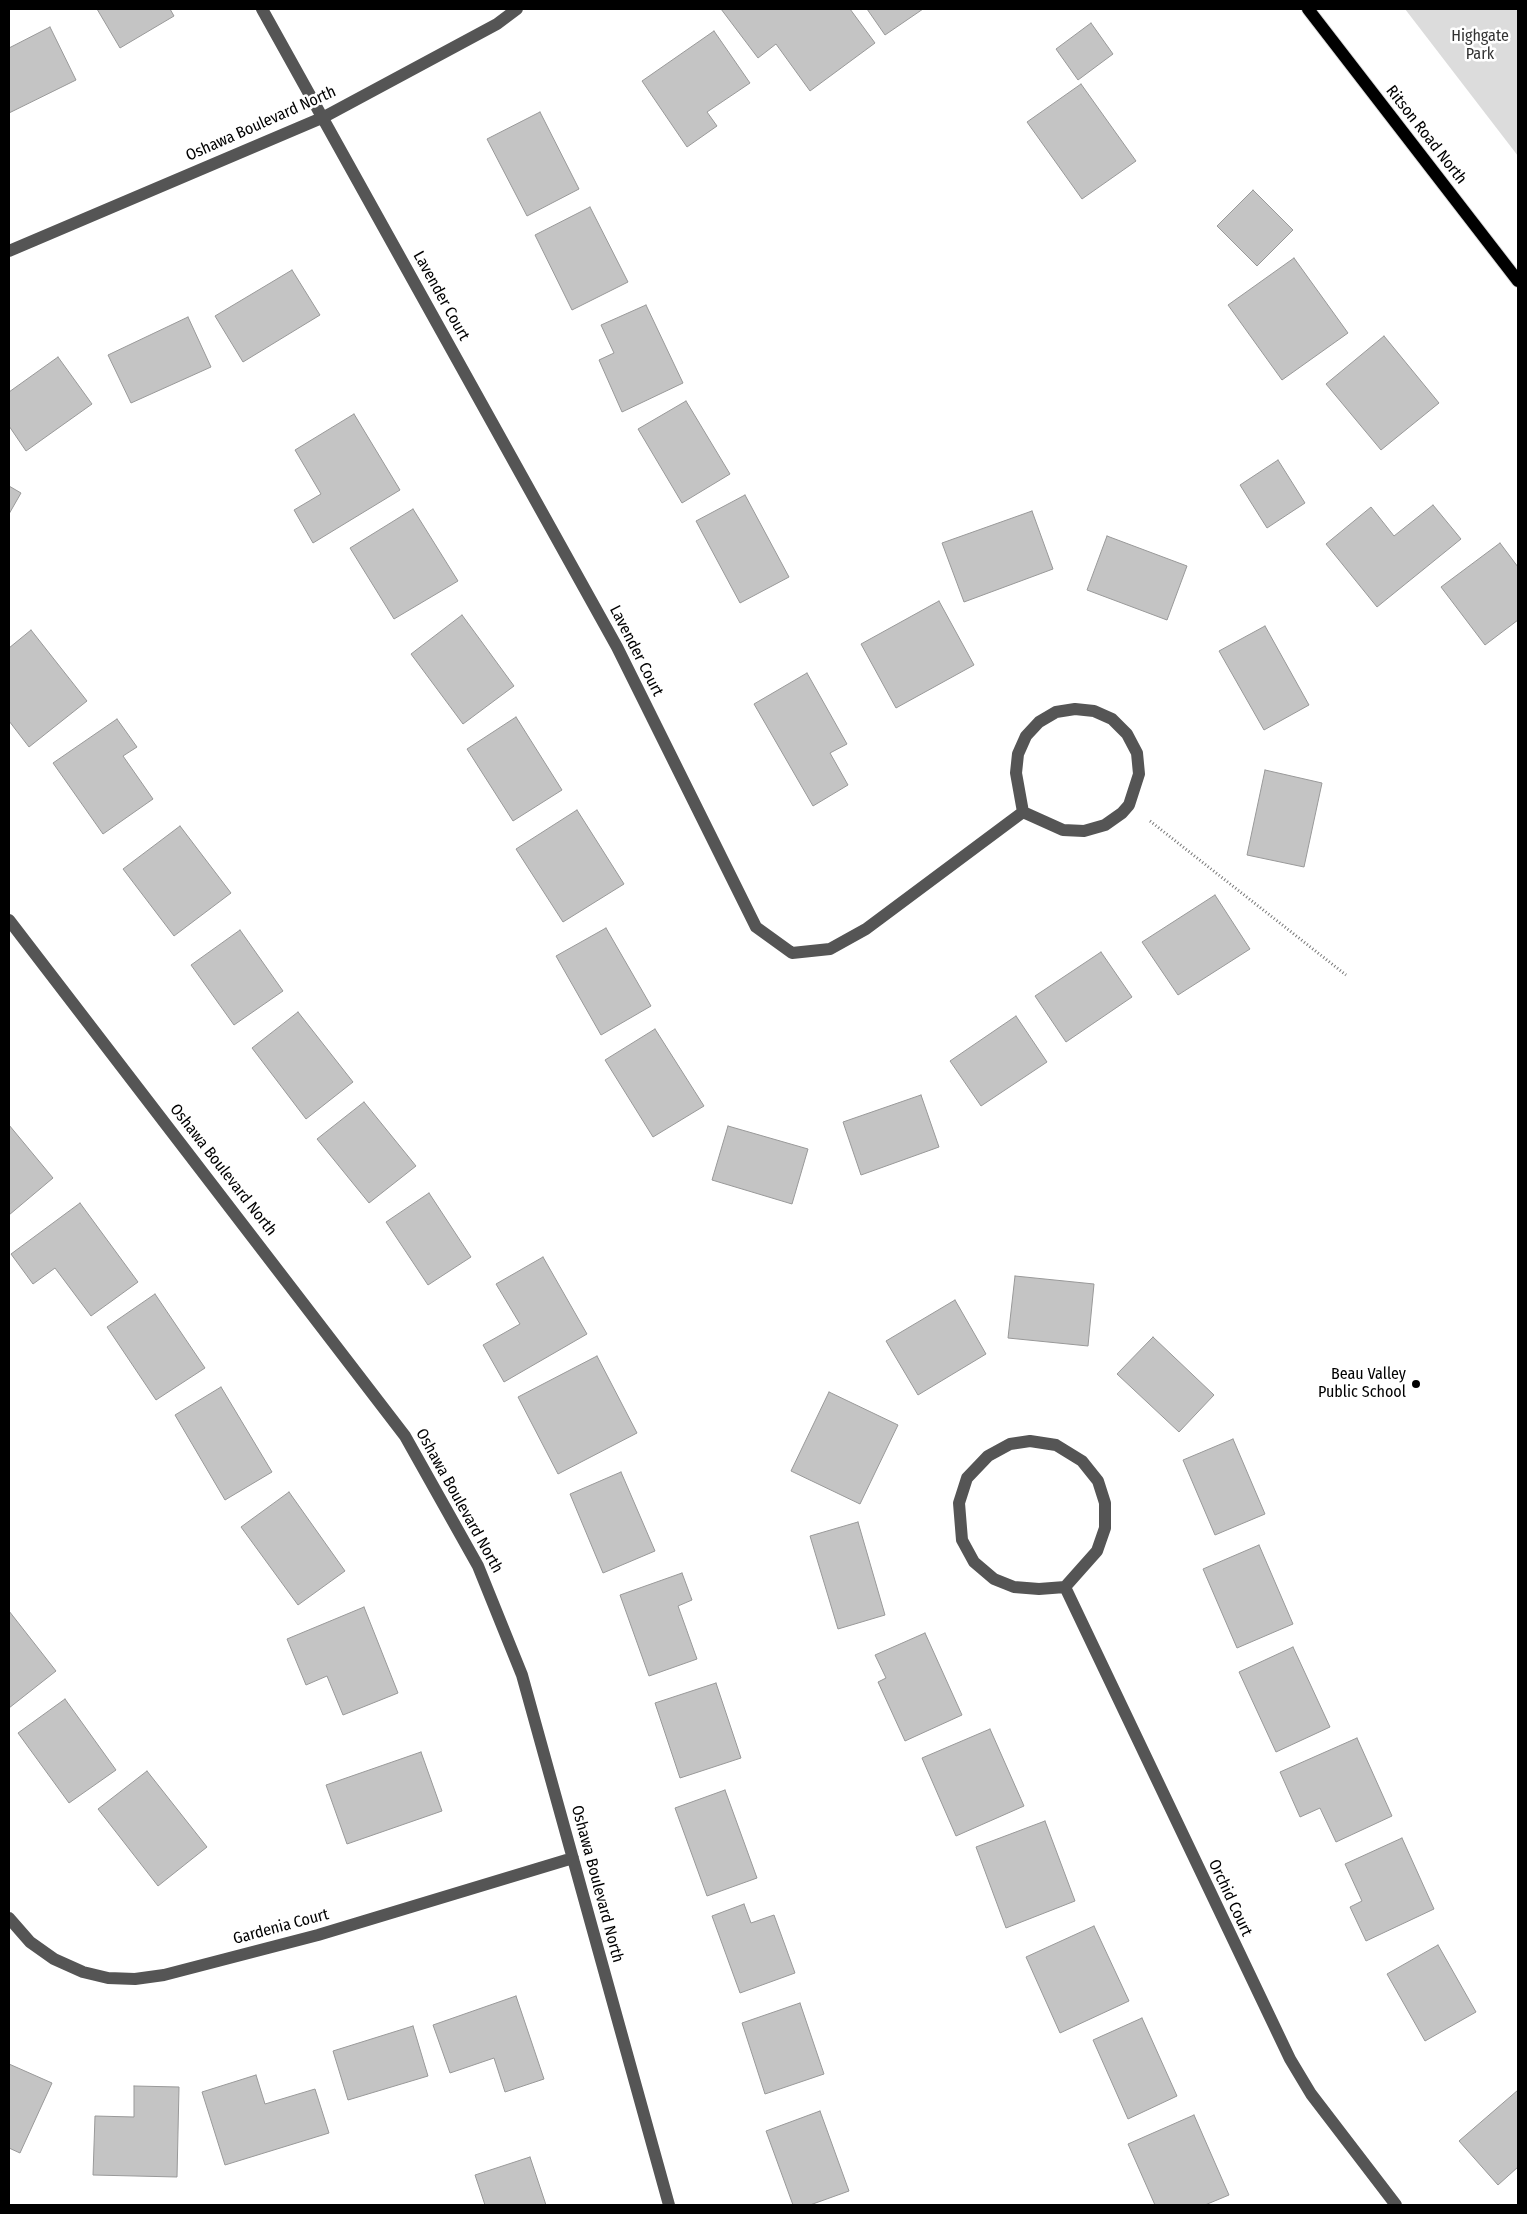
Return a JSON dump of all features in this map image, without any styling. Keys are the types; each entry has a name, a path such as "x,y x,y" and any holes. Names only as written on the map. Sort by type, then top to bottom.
{"main road":[{"name":"Ritson Road North","path":"1308,9 1518,281"}],"street":[{"name":"Lavender Court","path":"262,9 324,117 617,647 756,927 792,953 830,949 866,929 1023,812"},
{"name":"Oshawa Boulevard North","path":"9,251 324,117 497,24 517,9"},
{"path":"1075,709 1094,711 1112,719 1127,734 1137,753 1139,774 1129,805 1104,825 1084,831 1063,830 1023,812 1016,772 1018,754 1026,736 1039,722 1056,712 1075,709"},
{"name":"Oshawa Boulevard North","path":"9,920 405,1436 478,1566 522,1675 669,2205"},
{"path":"1030,1441 1056,1445 1082,1460 1098,1481 1105,1503 1105,1528 1097,1551 1066,1587 1039,1589 1014,1587 994,1579 974,1562 962,1540 959,1503 968,1478 988,1456 1010,1444 1030,1441"},
{"name":"Orchid Court","path":"1066,1587 1290,2059 1311,2094 1396,2205"},
{"name":"Gardenia Court","path":"9,1918 30,1942 54,1959 83,1972 108,1978 135,1979 172,1973 318,1935 573,1858"}],"path":[{"path":"1129,805 1346,975"}],"green space":[{"name":"Highgate Park","path":"1405,9 1518,9 1518,156"}],"building":[{"path":"97,9 170,9 174,16 120,48"},
{"path":"721,9 850,9 875,43 810,91 776,44 758,58"},
{"path":"867,9 923,9 885,35"},
{"path":"1091,23 1113,54 1078,80 1056,49"},
{"path":"50,27 76,80 9,113 9,48"},
{"path":"714,31 750,83 707,112 717,126 687,147 642,81"},
{"path":"1081,84 1136,161 1082,199 1027,122"},
{"path":"540,112 579,189 527,216 487,139"},
{"path":"1253,190 1293,230 1257,266 1217,226"},
{"path":"590,207 628,282 572,310 535,235"},
{"path":"1294,258 1348,333 1282,380 1228,305"},
{"path":"292,270 320,315 243,362 215,316"},
{"path":"646,305 683,383 622,412 599,360 614,353 601,325"},
{"path":"188,317 211,367 131,403 108,355"},
{"path":"1384,336 1439,403 1381,450 1326,384"},
{"path":"58,357 92,404 26,451 9,426 9,392"},
{"path":"686,401 730,474 682,503 638,429"},
{"path":"354,414 400,490 313,543 294,510 321,494 295,450"},
{"path":"1278,460 1305,503 1267,528 1240,485"},
{"path":"9,486 21,493 9,514"},
{"path":"745,495 789,577 740,603 696,521"},
{"path":"1433,505 1461,539 1377,607 1326,544 1371,507 1394,536"},
{"path":"413,509 458,581 394,619 350,548"},
{"path":"1032,511 1053,569 964,602 942,543"},
{"path":"1107,536 1187,566 1167,620 1087,590"},
{"path":"1500,543 1518,567 1518,620 1485,645 1441,587"},
{"path":"939,601 974,665 896,708 861,644"},
{"path":"462,615 514,686 463,724 411,654"},
{"path":"1265,626 1309,705 1264,730 1219,651"},
{"path":"31,630 87,701 29,747 9,721 9,648"},
{"path":"807,673 847,744 830,753 848,785 813,806 754,704"},
{"path":"516,717 562,790 513,821 467,749"},
{"path":"117,719 137,747 123,756 153,799 103,834 53,763"},
{"path":"1265,770 1322,783 1304,867 1247,855"},
{"path":"577,810 624,884 563,922 516,849"},
{"path":"180,826 231,893 174,936 123,869"},
{"path":"1215,895 1250,949 1178,995 1142,942"},
{"path":"606,928 651,1006 601,1035 556,956"},
{"path":"240,930 283,991 234,1025 191,965"},
{"path":"1101,952 1132,997 1066,1042 1035,996"},
{"path":"298,1012 353,1082 306,1119 252,1048"},
{"path":"1016,1016 1047,1062 981,1106 950,1061"},
{"path":"655,1029 704,1106 653,1137 605,1060"},
{"path":"921,1095 939,1147 861,1175 843,1122"},
{"path":"364,1102 416,1166 369,1203 317,1139"},
{"path":"9,1125 53,1178 9,1215"},
{"path":"728,1126 808,1149 792,1204 712,1180"},
{"path":"429,1193 471,1257 428,1285 386,1222"},
{"path":"80,1203 138,1282 91,1316 55,1268 33,1284 11,1254"},
{"path":"543,1257 587,1334 504,1382 483,1345 520,1324 496,1284"},
{"path":"1015,1276 1094,1284 1088,1346 1008,1338"},
{"path":"155,1294 205,1368 156,1400 107,1327"},
{"path":"955,1300 986,1354 918,1395 886,1341"},
{"path":"1153,1337 1214,1395 1179,1432 1117,1374"},
{"path":"597,1356 637,1433 558,1474 518,1397"},
{"path":"221,1387 272,1472 225,1500 175,1415"},
{"path":"829,1392 898,1425 860,1504 791,1471"},
{"path":"1233,1439 1265,1514 1215,1535 1183,1460"},
{"path":"621,1472 655,1551 603,1573 570,1494"},
{"path":"289,1492 345,1571 298,1605 241,1527"},
{"path":"858,1522 885,1615 838,1629 810,1536"},
{"path":"1259,1545 1293,1624 1237,1648 1203,1569"},
{"path":"682,1573 692,1600 678,1606 697,1659 649,1676 620,1595"},
{"path":"364,1607 398,1693 343,1715 327,1676 306,1685 287,1639"},
{"path":"9,1611 56,1671 9,1708"},
{"path":"925,1633 962,1715 905,1741 878,1682 886,1678 875,1655"},
{"path":"1293,1647 1330,1727 1276,1752 1239,1672"},
{"path":"716,1683 741,1758 680,1778 655,1703"},
{"path":"65,1699 116,1770 69,1803 18,1733"},
{"path":"990,1729 1024,1806 956,1836 922,1758"},
{"path":"1357,1738 1392,1816 1336,1842 1320,1808 1300,1817 1280,1772"},
{"path":"421,1752 442,1811 347,1844 326,1785"},
{"path":"147,1771 207,1847 158,1886 98,1809"},
{"path":"725,1790 757,1878 707,1896 675,1808"},
{"path":"1045,1821 1075,1901 1006,1928 976,1847"},
{"path":"1402,1838 1434,1909 1366,1941 1350,1907 1362,1901 1345,1864"},
{"path":"744,1904 751,1923 774,1915 795,1973 740,1993 712,1916"},
{"path":"1094,1926 1129,2001 1060,2033 1026,1957"},
{"path":"1438,1945 1476,2012 1425,2041 1387,1974"},
{"path":"516,1996 544,2079 505,2092 494,2058 450,2073 433,2025"},
{"path":"800,2003 824,2074 765,2094 742,2023"},
{"path":"1142,2018 1177,2096 1128,2119 1093,2040"},
{"path":"413,2026 428,2076 348,2100 333,2051"},
{"path":"9,2064 52,2083 20,2153 9,2148"},
{"path":"256,2075 265,2104 315,2089 329,2133 225,2165 202,2092"},
{"path":"134,2086 179,2087 177,2177 93,2175 95,2116 134,2117"},
{"path":"1518,2090 1518,2167 1498,2185 1459,2141"},
{"path":"820,2111 849,2191 810,2205 793,2205 766,2131"},
{"path":"1194,2115 1229,2195 1205,2205 1155,2205 1128,2144"},
{"path":"530,2157 546,2205 485,2205 475,2175"}],"place":[{"name":"Beau Valley Public School","path":"1416,1384"}]}
